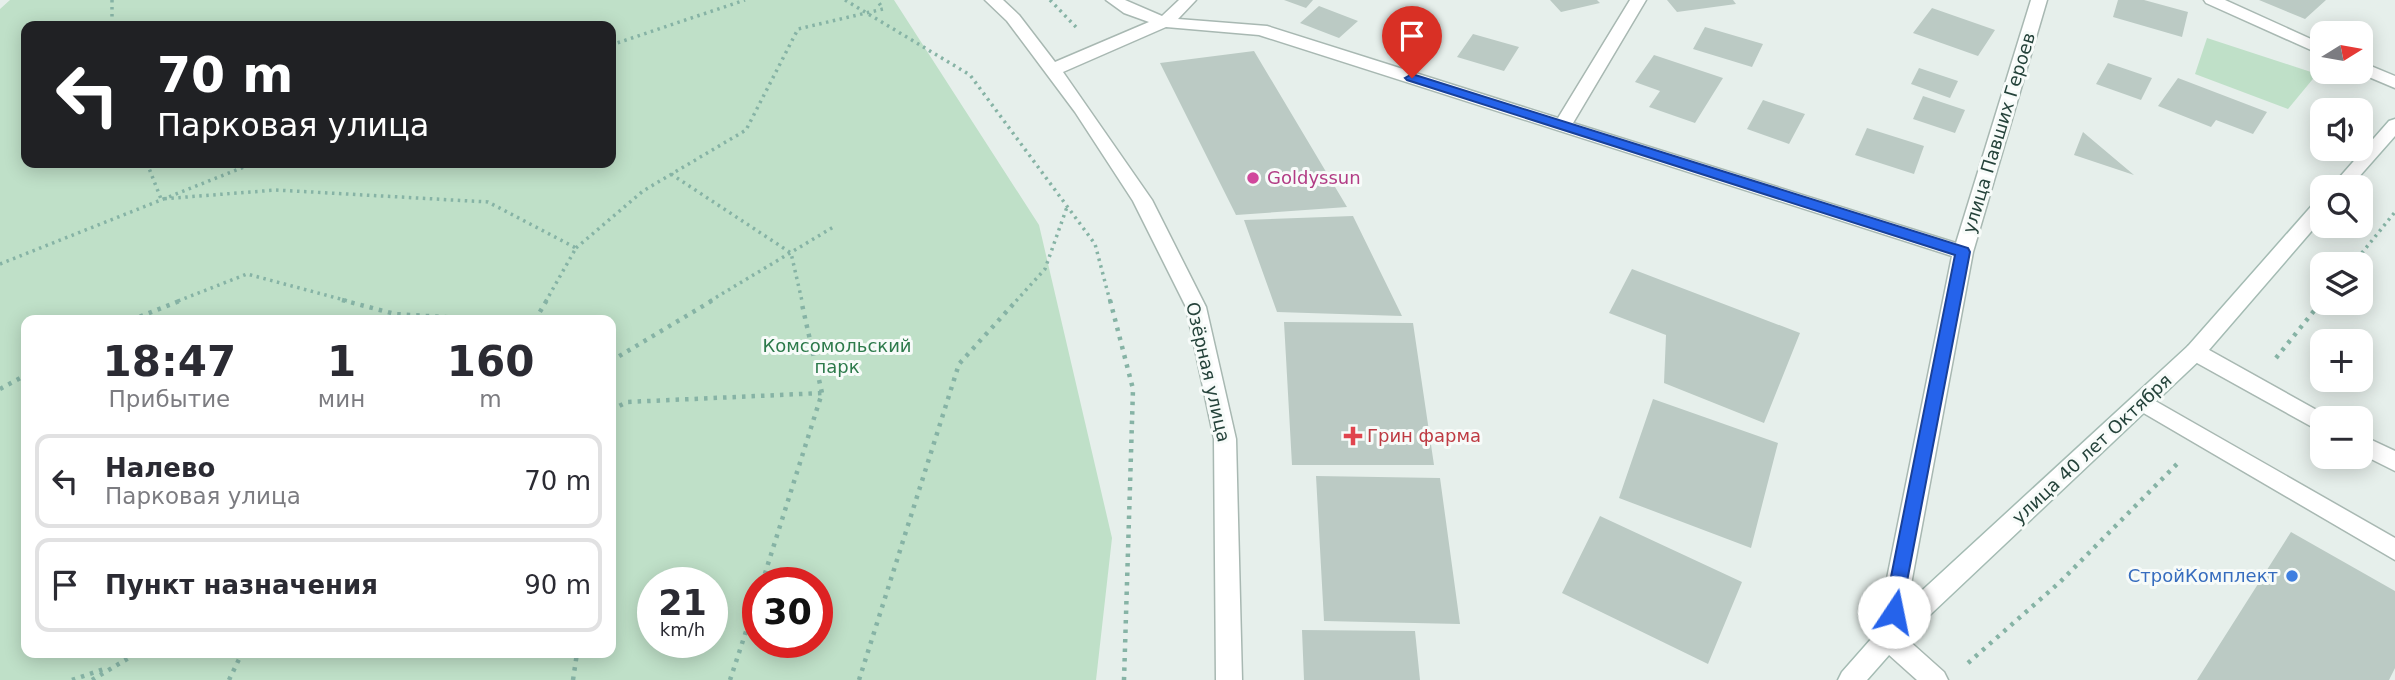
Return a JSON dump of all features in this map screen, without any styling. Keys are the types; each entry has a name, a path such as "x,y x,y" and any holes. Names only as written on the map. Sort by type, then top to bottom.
{"street":[{"name":"Озёрная улица","path":"993,0 1013,18 1082,108 1142,200 1196,307 1226,439 1228,680"},
{"path":"1114,0 1126,9 1166,21 1261,30 1963,252"},
{"path":"1052,70 1166,21 1188,0"},
{"path":"1563,125 1638,0"},
{"name":"улица Павших Героев","path":"1888,638 1963,252 2039,0"},
{"path":"2212,0 2310,45"},
{"path":"2373,73 2395,83"},
{"path":"2351,175 2395,125"},
{"name":"улица 40 лет Октября","path":"1851,680 1888,638 2195,352 2310,221"},
{"path":"2195,352 2310,415"},
{"path":"2143,402 2395,550"},
{"path":"2373,450 2395,462"},
{"path":"1888,638 1947,676"}],"path":[{"path":"112,0 112,21"},
{"path":"616,43 745,0"},
{"path":"845,0 970,75 1095,244 1133,389 1124,680"},
{"path":"538,315 576,248 643,191 746,130 798,29 883,9 877,0"},
{"path":"149,168 161,199"},
{"path":"0,264 241,168"},
{"path":"671,174 792,253 822,393 767,567"},
{"path":"161,199 276,190 488,202 576,248"},
{"path":"859,680 959,365 1045,269 1067,206"},
{"path":"2363,252 2395,212"},
{"path":"616,358 835,226"},
{"path":"144,315 247,274 395,314 411,315"},
{"path":"2254,385 2311,315"},
{"path":"0,388 21,378"},
{"path":"616,408 627,402 822,393"},
{"path":"1947,676 2060,582 2202,439"},
{"path":"730,680 742,644"},
{"path":"72,680 108,668 127,658"},
{"path":"229,680 240,658"},
{"path":"573,680 577,658"},
{"path":"92,680 108,668"}],"green space":[{"name":"Комсомольский парк","path":"10,0 894,0 1039,225 1112,538 1096,680 0,680 0,9"},
{"path":"2207,38 2310,72 2310,82 2288,109 2195,74"}],"building":[{"path":"1284,0 1313,0 1306,8"},
{"path":"1550,0 1597,0 1600,3 1561,12"},
{"path":"1667,0 1733,0 1736,4 1677,12"},
{"path":"2118,0 2144,0 2188,12 2182,37 2113,17"},
{"path":"2259,0 2326,0 2305,19"},
{"path":"1319,6 1358,21 1339,38 1300,23"},
{"path":"1932,8 1995,30 1978,56 1913,33"},
{"path":"1705,27 1763,44 1752,67 1693,49"},
{"path":"1473,34 1519,47 1504,71 1457,57"},
{"path":"1254,51 1347,207 1236,215 1160,63"},
{"path":"1654,55 1723,78 1695,123 1649,107 1660,91 1635,82"},
{"path":"2108,63 2152,78 2141,100 2096,84"},
{"path":"1919,68 1958,81 1950,98 1911,84"},
{"path":"2178,78 2267,112 2253,134 2216,120 2211,127 2158,106"},
{"path":"1923,96 1965,110 1955,133 1913,119"},
{"path":"1763,100 1805,114 1789,144 1747,129"},
{"path":"1867,128 1924,146 1914,174 1855,155"},
{"path":"2083,132 2134,175 2074,155"},
{"path":"1353,216 1402,316 1277,312 1244,220"},
{"path":"1632,269 1800,333 1764,423 1664,383 1666,335 1609,313"},
{"path":"1284,322 1413,323 1434,465 1292,465"},
{"path":"1653,399 1778,443 1751,548 1619,498"},
{"path":"1316,476 1440,478 1460,624 1324,621"},
{"path":"1600,516 1742,582 1708,664 1562,593"},
{"path":"2291,532 2395,591 2395,668 2389,680 2197,680"},
{"path":"1302,630 1415,631 1420,680 1304,680"}],"place":[{"name":"Goldyssun","path":"1253,178"},
{"name":"Грин фарма","path":"1353,436"},
{"name":"СтройКомплект","path":"2292,576"}],"route":[{"path":"1412,78 1963,252 1894,612"}]}
